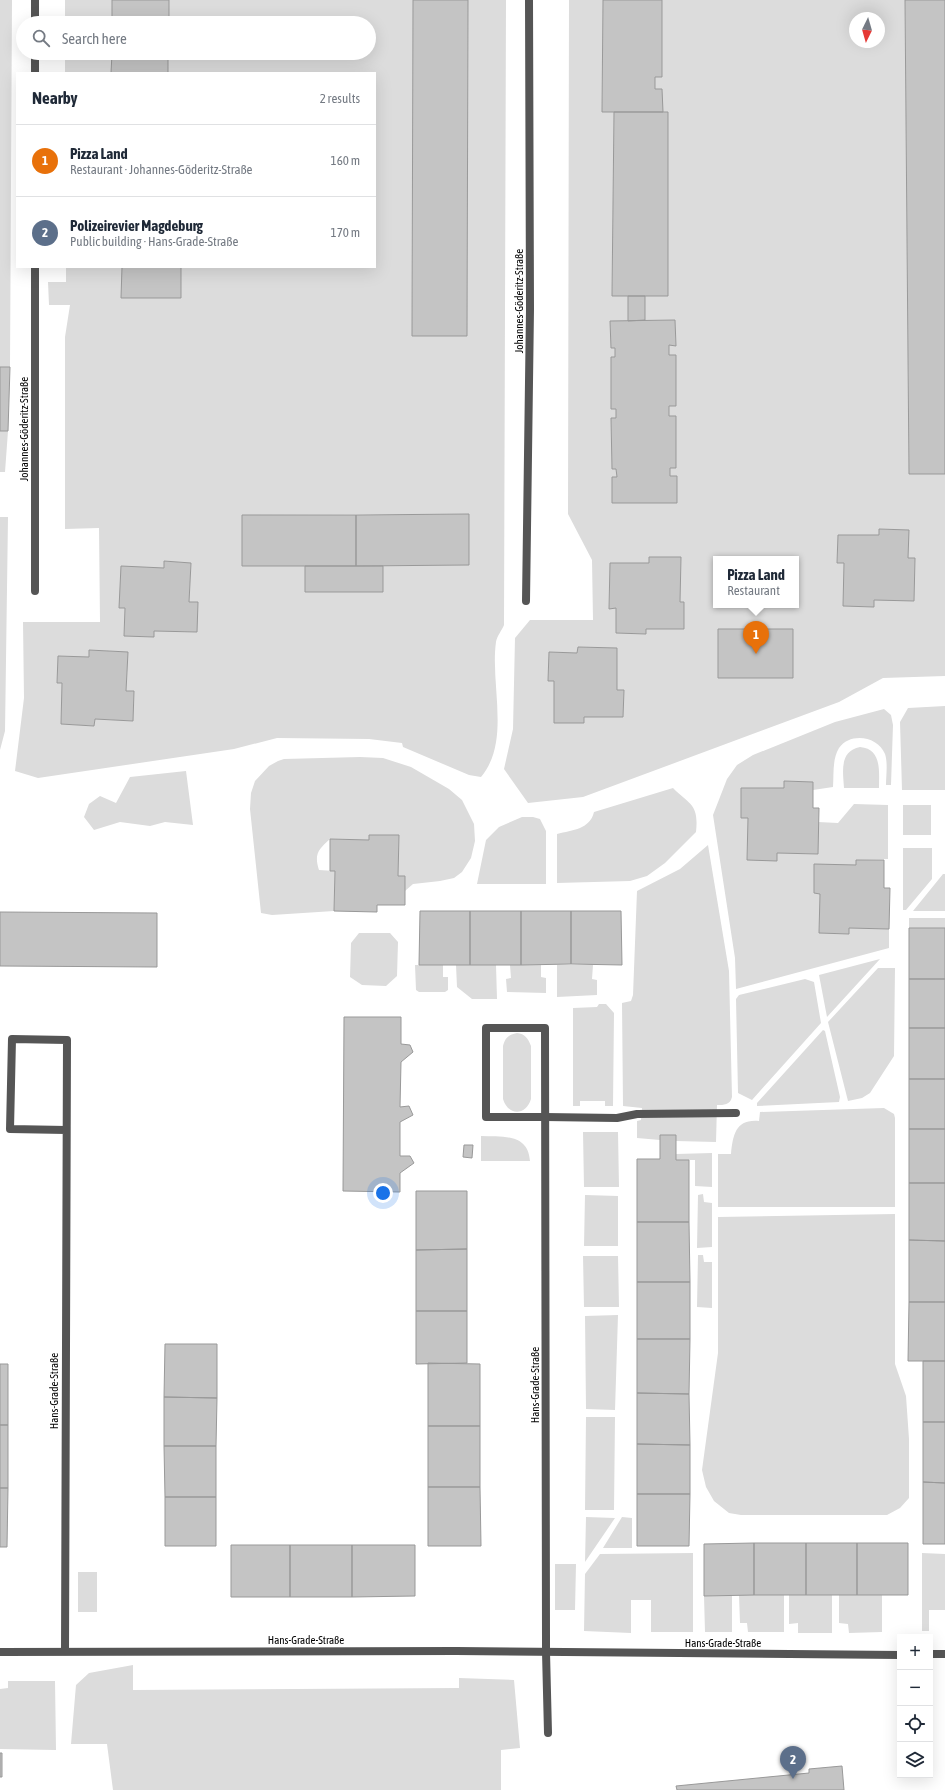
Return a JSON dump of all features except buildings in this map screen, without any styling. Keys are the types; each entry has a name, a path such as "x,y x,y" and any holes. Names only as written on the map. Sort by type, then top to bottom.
{"street":[{"path":"34,0 34,16"},
{"name":"Johannes-Göderitz-Straße","path":"526,601 530,309 529,0"},
{"path":"35,60 35,72"},
{"name":"Johannes-Göderitz-Straße","path":"35,268 35,591"},
{"name":"Hans-Grade-Straße","path":"545,1117 486,1117 486,1028 545,1028 546,1652"},
{"name":"Hans-Grade-Straße","path":"65,1652 67,1040 12,1039 10,1129 66,1130"},
{"path":"545,1117 617,1118 637,1114 736,1113"},
{"name":"Hans-Grade-Straße","path":"0,1652 456,1650 897,1655"},
{"path":"546,1652 548,1733"},
{"path":"933,1654 945,1654"}],"shaded area":[{"path":"0,0 12,0 10,367 0,367"},
{"path":"65,0 112,0 112,16 65,16"},
{"path":"169,0 413,0 412,335 467,336 468,0 506,0 504,625 496,642 495,676 498,712 495,747 490,763 481,777 469,775 403,747 402,743 369,739 277,738 234,749 38,778 15,771 24,698 23,622 100,622 99,528 65,529 65,337 70,305 49,305 48,282 66,282 66,268 122,268 122,298 180,298 181,268 376,268 376,72 168,72 168,60 376,60 376,16 169,16","holes":["468,514 469,565 383,566 383,592 306,592 305,566 242,566 242,515","164,561 191,563 189,602 198,602 196,632 154,631 154,637 124,636 125,608 164,568","89,650 127,652 126,691 134,692 133,721 95,719 94,726 61,724 62,683 57,683 58,656 89,657"]},
{"path":"569,0 603,0 602,112 614,112 612,296 628,296 628,321 610,321 611,348 615,348 615,357 611,357 611,408 616,409 616,418 611,418 612,469 616,469 617,477 612,478 612,503 677,502 677,476 670,476 670,468 676,467 676,416 669,416 669,406 676,406 676,356 669,355 669,345 676,345 675,320 645,320 645,296 668,296 668,113 663,112 655,89 655,77 662,77 662,0 905,0 909,474 945,474 945,676 883,678 839,702 583,797 528,803 504,769 513,729 515,638 530,620 593,620 592,560 568,514","holes":["880,529 908,530 908,558 915,558 914,600 874,600 874,607 843,606 844,563 837,562 838,535 879,535","649,557 681,557 680,602 684,602 684,629 646,629 646,634 616,633 616,608 609,608 610,563 649,563","718,629 793,629 793,678 718,678","578,647 617,648 617,690 624,690 623,717 584,717 584,723 554,723 554,681 548,681 549,652 577,653"]},
{"path":"65,60 112,60 112,72 65,72"},
{"path":"0,431 8,431 5,472 0,472"},
{"path":"0,517 8,517 5,731 0,750"},
{"path":"945,706 945,790 902,790 900,722 908,708"},
{"path":"884,709 891,715 893,725 891,785 886,785 886,761 885,754 881,748 870,740 857,738 844,743 839,748 834,762 833,787 813,790 813,782 784,781 784,788 741,788 741,818 748,818 747,860 777,853 818,854 818,822 838,823 854,804 888,805 888,859 856,860 856,865 814,865 814,893 820,894 819,933 849,934 849,928 889,929 889,948 736,989 735,958 713,815 727,779 737,765 753,755 835,722"},
{"path":"860,747 867,749 876,756 879,768 879,788 844,788 843,769 845,758 853,749"},
{"path":"360,757 383,758 411,767 449,789 462,800 474,824 475,841 471,858 462,872 454,878 413,884 405,891 405,877 398,876 399,835 369,835 369,840 330,839 320,849 317,860 319,870 335,871 334,911 272,915 261,913 250,809 251,793 255,781 269,766 284,759"},
{"path":"186,771 193,825 165,822 150,826 120,822 94,830 84,817 89,804 100,796 116,803 130,777"},
{"path":"673,788 689,802 695,810 697,823 696,832 665,863 647,876 630,881 557,883 557,834 580,828 589,822 594,812"},
{"path":"903,805 931,805 931,835 903,835"},
{"path":"522,817 533,817 540,819 546,831 546,884 477,884 486,840 499,827"},
{"path":"708,845 729,971 732,1097 728,1103 724,1105 717,1105 716,1142 676,1141 676,1135 660,1135 660,1140 637,1138 637,1121 641,1120 642,1108 623,1106 622,1003 631,1001 633,995 637,891 680,869"},
{"path":"903,848 932,848 932,879 906,910 903,910"},
{"path":"943,874 945,874 945,911 913,911"},
{"path":"909,918 945,918 945,928 909,928"},
{"path":"359,933 390,933 398,942 397,976 386,986 362,985 350,977 351,943"},
{"path":"880,959 827,1017 819,975"},
{"path":"415,965 443,965 443,977 448,977 448,990 445,992 419,992 416,990"},
{"path":"456,965 496,965 497,999 472,999 457,987"},
{"path":"510,965 541,965 541,977 546,978 546,993 507,992 506,979 511,978"},
{"path":"557,965 593,965 592,979 597,980 597,995 557,997"},
{"path":"878,968 895,968 894,1056 870,1093 862,1098 848,1101 828,1022"},
{"path":"805,979 814,982 821,1023 752,1100 738,1093 736,999 739,995"},
{"path":"599,1004 606,1004 614,1013 613,1106 605,1106 605,1101 580,1101 580,1106 573,1106 573,1008 597,1007"},
{"path":"823,1030 825,1031 840,1097 839,1102 757,1106 757,1103"},
{"path":"517,1033 526,1037 531,1046 531,1099 529,1105 525,1109 517,1112 509,1109 505,1105 503,1099 503,1046 507,1037"},
{"path":"884,1108 894,1114 895,1118 895,1207 718,1207 718,1154 731,1154 733,1140 737,1129 745,1122 759,1121 760,1112"},
{"path":"583,1132 618,1132 619,1187 584,1187"},
{"path":"481,1136 513,1138 519,1141 524,1145 528,1152 530,1161 481,1161"},
{"path":"712,1153 712,1187 695,1186 695,1160 676,1160 676,1154"},
{"path":"703,1194 704,1202 712,1203 712,1247 697,1248 698,1195"},
{"path":"585,1195 618,1196 618,1246 584,1246"},
{"path":"895,1214 895,1364 906,1396 909,1439 909,1498 900,1508 887,1515 741,1515 729,1513 714,1501 706,1487 702,1470 718,1353 718,1217"},
{"path":"698,1255 703,1255 704,1262 712,1262 712,1308 697,1307"},
{"path":"583,1256 618,1256 619,1307 584,1307"},
{"path":"618,1315 615,1410 586,1409 585,1316"},
{"path":"586,1417 615,1417 614,1510 585,1510"},
{"path":"586,1517 615,1518 585,1562"},
{"path":"622,1517 632,1518 632,1548 603,1548"},
{"path":"693,1553 693,1632 651,1632 651,1600 631,1600 631,1633 584,1631 585,1574 600,1554"},
{"path":"922,1553 945,1554 945,1610 929,1610 929,1631 922,1631"},
{"path":"555,1564 576,1564 575,1610 555,1610"},
{"path":"78,1572 97,1572 97,1612 78,1612"},
{"path":"732,1595 732,1632 705,1632 704,1596"},
{"path":"739,1595 784,1595 784,1632 748,1632 747,1623 740,1623"},
{"path":"789,1595 832,1595 832,1633 798,1633 798,1623 789,1624"},
{"path":"839,1595 882,1595 882,1632 849,1633 848,1624 839,1623"},
{"path":"133,1665 133,1690 459,1688 459,1678 514,1680 520,1748 501,1750 501,1790 113,1790 107,1744 71,1744 76,1685 89,1673"},
{"path":"8,1681 55,1681 56,1750 0,1749 0,1689 8,1688"}],"place":[{"name":"Pizza Land","path":"756,654"},
{"name":"Polizeirevier Magdeburg","path":"793,1779"}]}
